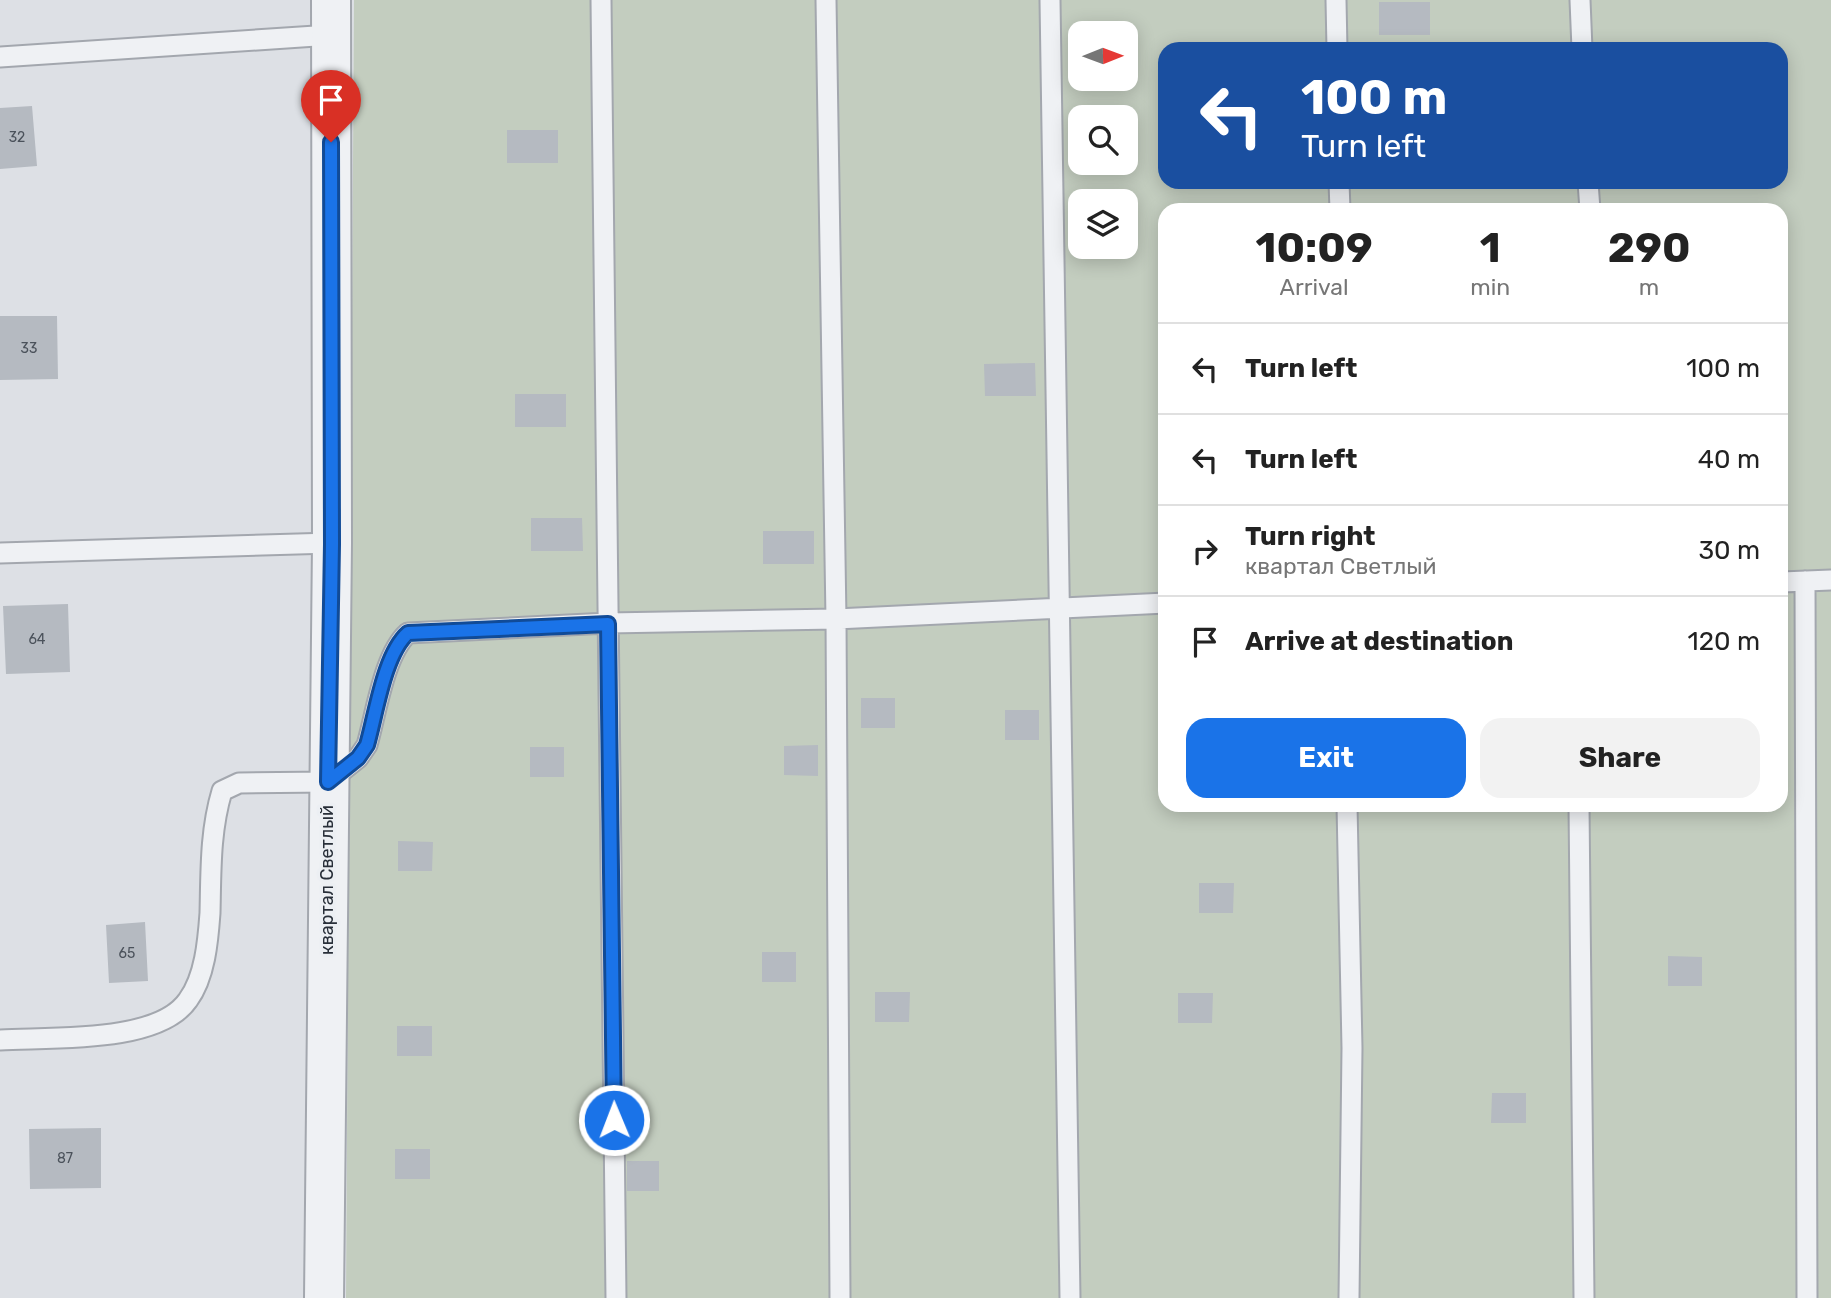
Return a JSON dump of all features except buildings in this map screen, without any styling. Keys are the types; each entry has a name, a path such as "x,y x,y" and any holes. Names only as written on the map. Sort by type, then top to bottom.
{"street":[{"name":"квартал Светлый","path":"324,1298 332,544 331,17"}],"lane":[{"path":"601,0 616,1298"},
{"path":"825,0 836,619 840,1298"},
{"path":"1050,0 1070,1298"},
{"path":"1336,0 1337,42"},
{"path":"1580,0 1582,42"},
{"path":"0,57 331,17"},
{"path":"0,553 332,544"},
{"path":"1788,582 1831,580"},
{"path":"1805,581 1807,1298"},
{"path":"0,1040 124,1034 160,1023 187,1003 199,981 209,923 214,820 222,791 239,783 328,782 358,758 367,745 391,658 398,642 408,633 608,624 836,619 1158,604"},
{"path":"1347,812 1352,1048 1349,1298"},
{"path":"1579,812 1584,1298"}],"green space":[{"path":"354,0 1831,0 1831,1298 346,1298"}],"route":[{"path":"331,142 332,544 328,782 358,758 367,745 391,658 398,642 408,633 608,624 614,1120"}]}
